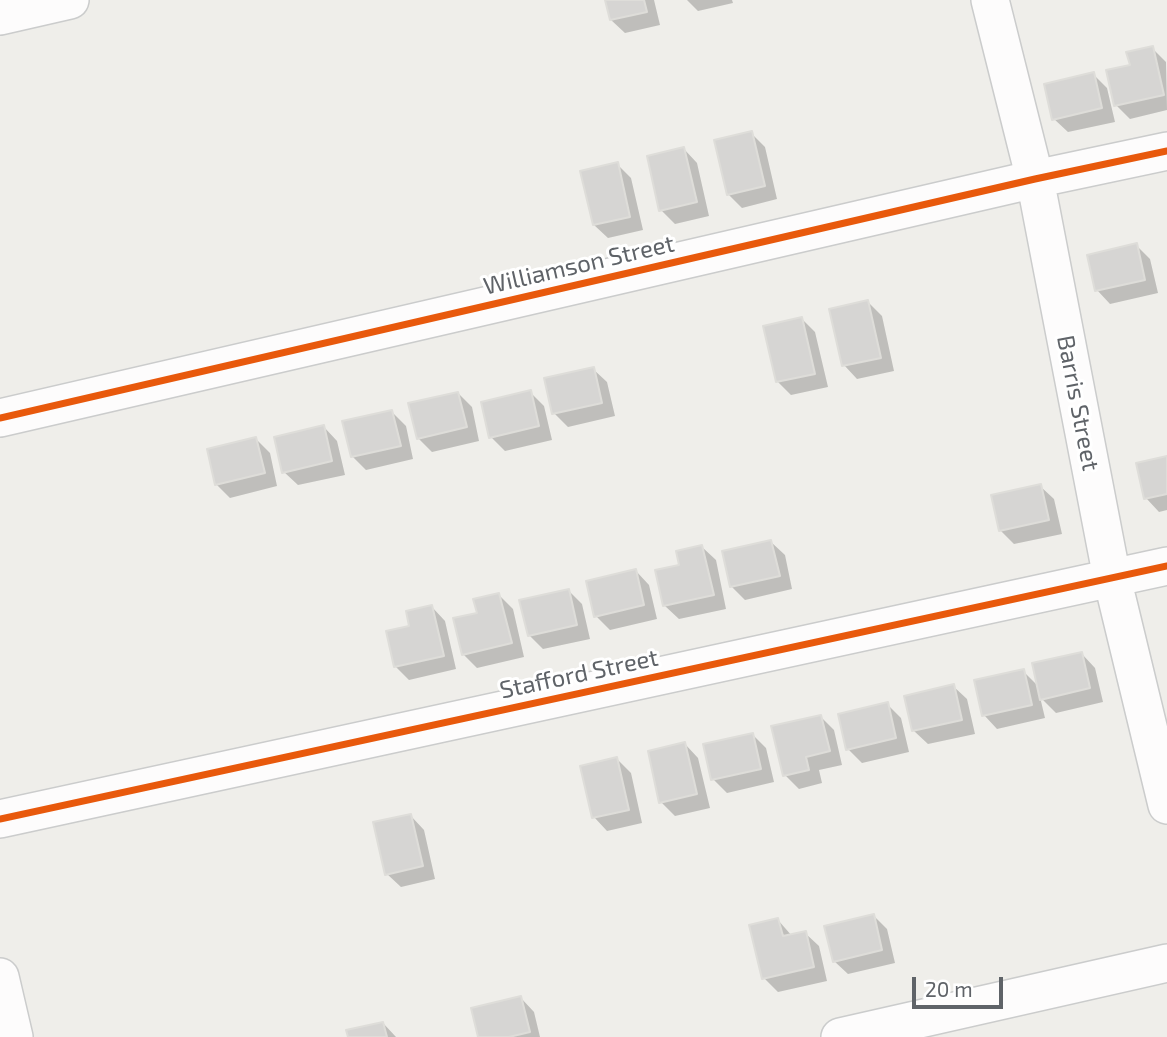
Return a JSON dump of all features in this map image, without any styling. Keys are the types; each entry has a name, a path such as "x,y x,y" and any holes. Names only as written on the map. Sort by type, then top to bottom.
{"street":[{"path":"0,16 70,0"},
{"name":"Barris Street","path":"990,0 1035,179 1112,578 1167,805"},
{"name":"Williamson Street","path":"0,418 1035,179 1167,151"},
{"name":"Stafford Street","path":"0,819 1167,566"},
{"path":"840,1037 1167,964"},
{"path":"0,977 14,1037"}],"building":[{"path":"605,0 644,0 647,12 610,20"},
{"path":"1153,46 1164,95 1114,106 1106,70 1130,65 1126,52"},
{"path":"1094,72 1102,108 1052,120 1044,84"},
{"path":"752,131 765,186 727,195 714,140"},
{"path":"684,147 697,202 659,211 647,156"},
{"path":"618,162 630,217 593,225 580,171"},
{"path":"1137,243 1145,280 1095,291 1087,255"},
{"path":"868,300 881,358 842,366 829,309"},
{"path":"802,317 815,374 776,382 763,326"},
{"path":"594,367 602,403 552,414 544,378"},
{"path":"531,390 539,426 489,438 481,402"},
{"path":"458,392 467,427 417,439 408,403"},
{"path":"392,410 401,446 351,457 342,421"},
{"path":"324,425 332,461 282,473 274,437"},
{"path":"256,437 265,473 215,485 207,449"},
{"path":"1167,456 1167,494 1144,499 1136,463"},
{"path":"1041,484 1049,520 999,531 991,495"},
{"path":"771,540 780,576 730,587 722,551"},
{"path":"702,545 714,595 663,606 655,570 679,565 676,551"},
{"path":"636,569 644,605 594,617 586,581"},
{"path":"569,589 577,625 528,636 519,600"},
{"path":"499,593 512,643 462,655 453,618 477,613 473,599"},
{"path":"432,605 444,656 394,667 386,631 409,626 406,611"},
{"path":"1082,652 1090,688 1040,700 1032,663"},
{"path":"1024,669 1032,705 982,716 974,680"},
{"path":"954,684 962,720 912,731 904,696"},
{"path":"888,702 896,738 846,750 838,714"},
{"path":"821,715 830,751 806,757 809,770 783,776 771,726"},
{"path":"753,733 761,769 711,780 703,744"},
{"path":"685,742 697,794 659,803 648,751"},
{"path":"617,757 629,810 592,818 580,766"},
{"path":"411,814 423,866 385,875 373,822"},
{"path":"874,914 882,950 833,962 824,926"},
{"path":"778,918 783,936 806,931 814,967 762,979 749,925"},
{"path":"521,996 530,1032 509,1037 478,1037 471,1008"},
{"path":"383,1022 387,1037 348,1037 346,1030"}],"cycle path":[{"path":"0,418 1035,179 1167,151"},
{"path":"0,819 1167,566"}]}
